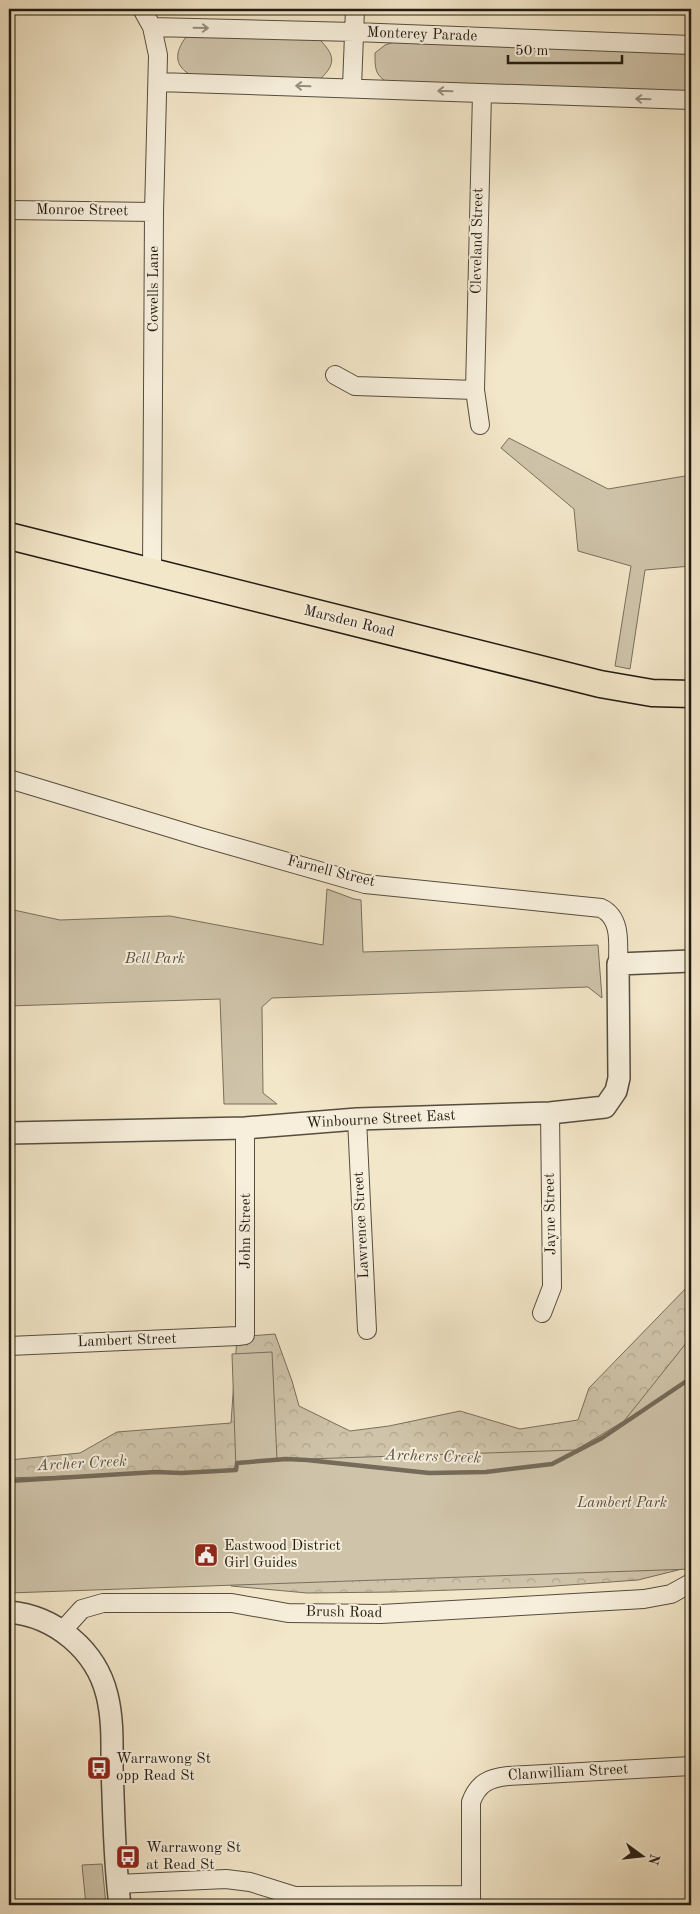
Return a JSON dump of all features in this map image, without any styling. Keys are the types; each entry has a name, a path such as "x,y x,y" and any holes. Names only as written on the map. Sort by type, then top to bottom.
{"main road":[{"name":"Marsden Road","path":"9,536 600,684 636,691 691,694"}],"street":[{"name":"Cowells Lane","path":"142,9 152,27 158,55 154,212 152,573"},
{"path":"352,87 355,9"},
{"name":"Monterey Parade","path":"152,27 354,32 691,45"},
{"path":"158,82 352,87 691,100"},
{"name":"Cleveland Street","path":"480,425 475,390 482,93"},
{"name":"Monroe Street","path":"9,210 154,212"},
{"path":"335,375 354,386 475,390"},
{"name":"Farnell Street","path":"9,779 200,837 365,884 601,908 607,911 617,925 618,964"},
{"path":"618,964 691,961"},
{"name":"Winbourne Street East","path":"9,1133 245,1128 357,1119 550,1113 605,1107 616,1091 619,1078 618,964"},
{"name":"Jayne Street","path":"542,1313 552,1287 550,1113"},
{"name":"Lawrence Street","path":"357,1119 367,1330"},
{"name":"John Street","path":"245,1128 245,1335"},
{"name":"Lambert Street","path":"9,1346 245,1335"},
{"name":"Brush Road","path":"63,1630 82,1609 103,1603 232,1604 288,1613 380,1614 644,1600 671,1594 691,1583"},
{"path":"9,1612 32,1617 63,1630 85,1653 100,1677 107,1694 111,1714 117,1884 120,1905"},
{"name":"Clanwilliam Street","path":"471,1900 471,1802 475,1792 482,1783 494,1778 508,1776 691,1766"},
{"path":"117,1884 226,1879 250,1882 295,1896 471,1900"}],"green space":[{"path":"198,34 320,40 329,51 332,61 327,71 317,82 193,76 179,64 178,54 186,37"},
{"path":"394,42 691,51 691,95 391,84 377,72 375,53 385,45"},
{"path":"509,438 608,489 691,475 691,566 645,570 630,669 615,666 631,566 578,551 574,509 501,448"},
{"name":"Bell Park","path":"327,889 361,900 363,952 598,945 602,998 588,987 272,998 262,1007 263,1093 277,1104 224,1104 220,999 9,1006 9,909 60,920 170,916 323,945"},
{"name":"Lambert Park","path":"691,1283 691,1556 682,1569 638,1580 541,1587 307,1593 231,1586 220,1533 9,1587 9,1460 80,1453 117,1432 231,1423 237,1337 275,1334 299,1406 350,1431 389,1426 460,1411 520,1429 578,1420 589,1388"},
{"name":"Lambert Park","path":"691,1337 691,1569 9,1593 9,1478 236,1470 232,1354 272,1352 277,1460 576,1450 624,1421"},
{"path":"102,1864 106,1905 86,1905 82,1865"}],"waterway":[{"name":"Archers Creek","path":"9,1481 156,1472 181,1473 236,1470 237,1463 286,1459 429,1473 486,1472 552,1464 602,1438 691,1378"}],"place":[{"name":"Eastwood District Girl Guides","path":"206,1555"},
{"name":"Warrawong St opp Read St","path":"99,1768"},
{"name":"Warrawong St at Read St","path":"128,1857"}],"water label":[{"name":"Archer Creek","path":"82,1464"}]}
